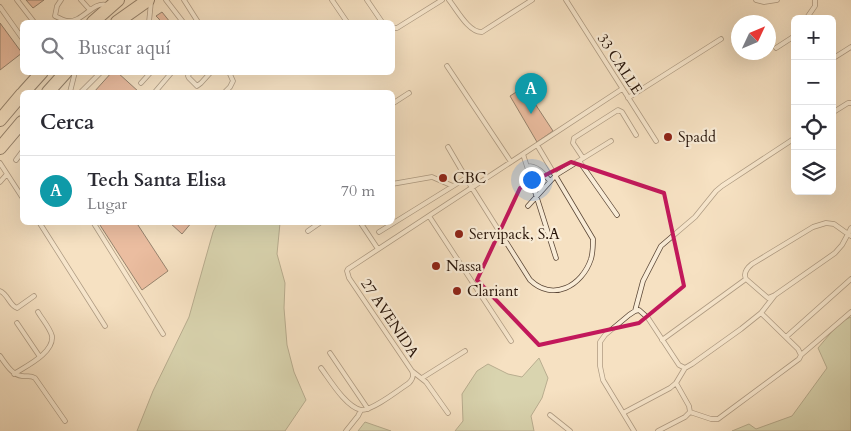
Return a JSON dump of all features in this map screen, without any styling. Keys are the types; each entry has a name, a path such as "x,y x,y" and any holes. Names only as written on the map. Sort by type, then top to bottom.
{"main road":[{"path":"120,20 149,0"},
{"path":"88,16 114,3"},
{"path":"26,90 39,75"},
{"path":"50,90 63,75"},
{"path":"0,120 20,97"},
{"path":"0,148 20,124"}],"lane":[{"path":"17,0 32,20"},
{"path":"61,0 57,6 56,16 64,20"},
{"path":"76,20 88,16 81,0"},
{"path":"149,0 149,20"},
{"path":"166,0 181,20"},
{"path":"184,0 197,20"},
{"path":"332,0 346,20"},
{"path":"367,0 381,20"},
{"path":"395,28 398,28 442,0"},
{"path":"449,0 475,32 482,32 532,0"},
{"name":"33 CALLE","path":"566,0 656,141"},
{"path":"756,0 764,2 777,0"},
{"path":"809,15 815,6 815,0"},
{"path":"0,7 20,35"},
{"path":"150,14 154,20"},
{"path":"776,48 791,38"},
{"path":"628,98 720,39"},
{"path":"836,56 851,47"},
{"path":"447,66 511,162"},
{"path":"70,90 73,75"},
{"path":"83,90 98,75"},
{"path":"141,83 148,75"},
{"path":"157,90 169,75"},
{"path":"188,75 188,78 197,86 208,75"},
{"path":"227,90 233,81 230,75"},
{"name":"27 AVENIDA","path":"362,410 368,409 388,398 409,383 414,376 346,273 348,269 622,89"},
{"path":"395,102 409,93"},
{"path":"836,110 851,102"},
{"path":"617,215 581,160 573,143 574,138 618,110 622,112 636,135"},
{"path":"528,206 556,175 611,141"},
{"path":"634,431 604,380 600,366 600,342 604,335 635,311 643,281 661,246 695,217 722,186 791,141"},
{"path":"448,147 530,280 543,289 559,290 572,285 584,272 591,260 593,239 537,145"},
{"path":"523,154 556,258"},
{"path":"16,160 20,155"},
{"path":"0,164 20,194"},
{"path":"527,166 537,167 550,181"},
{"path":"0,182 8,174"},
{"path":"395,183 432,177 453,186"},
{"path":"395,222 466,178"},
{"path":"429,216 511,341"},
{"path":"849,235 834,224 826,223 813,226 752,264 744,276 765,296 771,298 835,253 849,235 851,228"},
{"path":"41,225 105,326"},
{"path":"95,225 163,334"},
{"path":"308,231 317,225"},
{"path":"362,225 378,249"},
{"path":"379,232 390,225"},
{"path":"662,340 746,279"},
{"path":"786,337 851,279"},
{"path":"0,291 17,308 34,296"},
{"path":"623,413 670,388 685,368 761,313 775,295"},
{"path":"635,311 639,310 648,318 679,365 685,368"},
{"path":"14,374 40,357 51,343 52,336 38,312"},
{"path":"690,412 711,419 718,419 799,359 801,355 851,312"},
{"path":"761,313 798,349 801,355"},
{"path":"18,323 40,357"},
{"path":"422,378 465,351"},
{"path":"330,353 368,409"},
{"path":"0,356 14,374 35,378 65,421"},
{"path":"321,368 342,398 362,410 346,431"},
{"path":"412,371 422,378 448,414"},
{"path":"676,382 689,406 690,412"},
{"path":"658,431 685,417 690,412"},
{"path":"550,415 570,431"}],"highlighted area":[{"path":"571,162 664,193 684,286 639,323 539,345 477,280 520,188"}],"green space":[{"path":"216,225 280,225 277,254 285,283 284,308 287,345 294,372 306,400 285,431 137,431 153,391 189,317"},
{"path":"851,317 851,431 732,431 749,424 756,429 792,416 827,368 818,348 840,322"},
{"path":"539,358 548,378 542,398 531,416 534,431 455,431 463,421 462,394 477,371 488,364 508,374 522,377"},
{"path":"365,422 391,431 358,431"}],"building":[{"path":"26,0 44,0 33,8"},
{"path":"162,12 168,20 160,20 156,16"},
{"path":"0,23 20,50 20,55 0,70"},
{"path":"109,75 120,75 137,90 96,90"},
{"path":"524,87 553,131 537,142 510,96"},
{"path":"100,225 138,225 168,271 142,290"},
{"path":"172,225 190,225 182,234"}],"place":[{"name":"Tech Santa Elisa","path":"531,114"},
{"name":"Spadd","path":"668,137"},
{"name":"CBC","path":"443,178"},
{"name":"Servipack, S.A","path":"459,234"},
{"name":"Nassa","path":"436,266"},
{"name":"Clariant","path":"457,291"}]}
